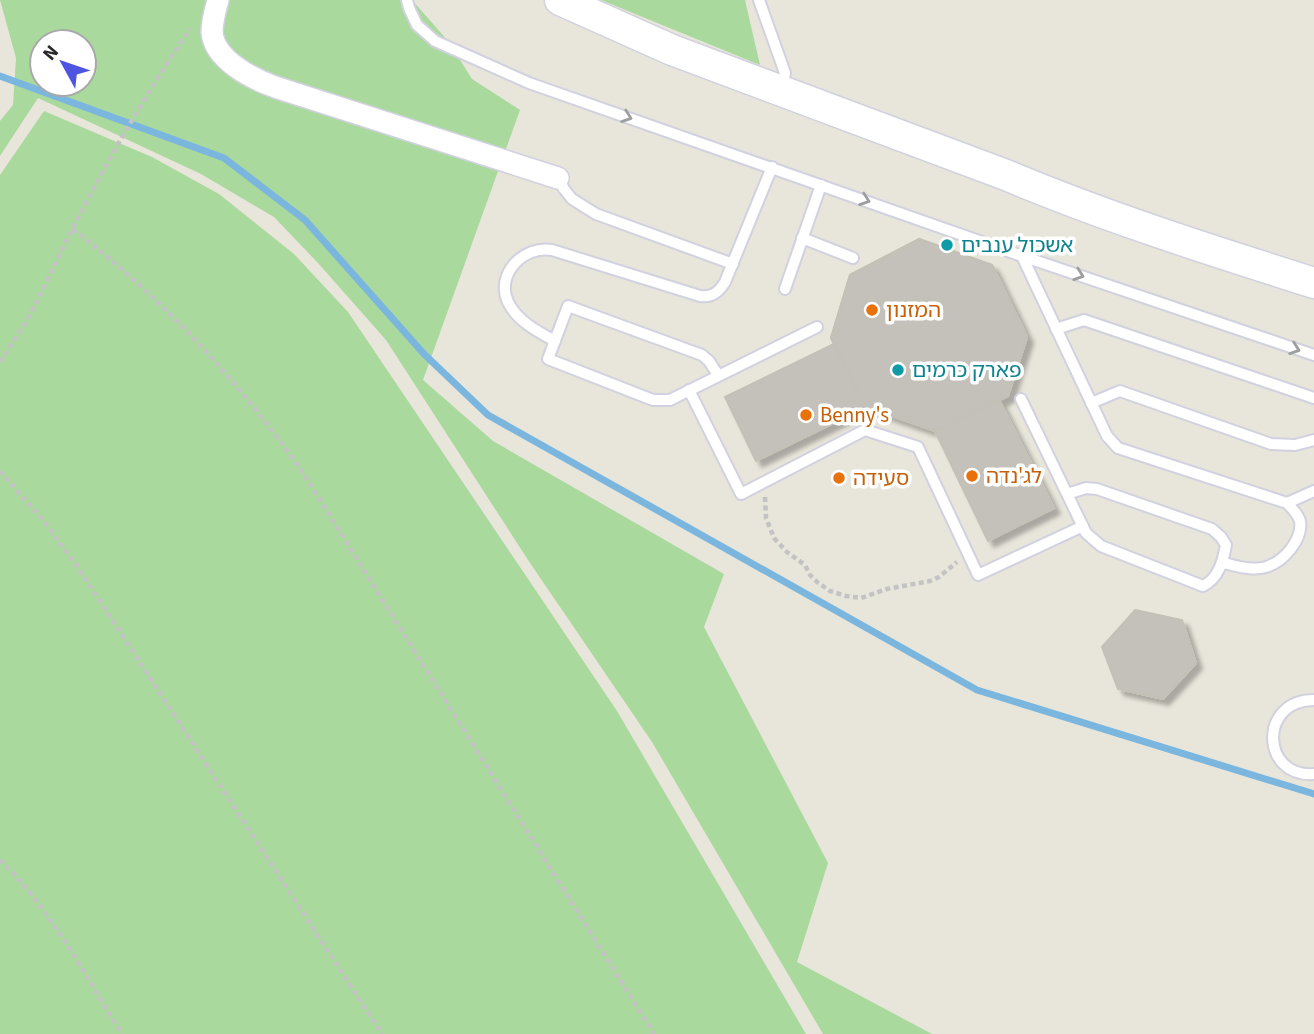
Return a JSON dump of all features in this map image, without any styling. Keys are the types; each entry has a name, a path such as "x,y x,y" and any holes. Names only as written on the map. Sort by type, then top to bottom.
{"main road":[{"path":"560,0 672,50 1052,194 1219,253 1314,283"}],"street":[{"path":"218,0 213,16 212,35 218,49 251,78 558,178"}],"lane":[{"path":"407,0 417,26 435,41 529,83 1314,355"},
{"path":"759,0 785,73 781,90"},
{"path":"555,341 524,321 508,301 505,282 508,273 520,258 544,249 552,250 703,297 710,296 720,290 725,282 772,167"},
{"path":"558,178 572,199 596,214 733,264"},
{"path":"785,289 821,185"},
{"path":"802,238 853,258"},
{"path":"1022,256 1107,436 1118,448 1287,503 1296,512 1300,522 1297,536 1291,550 1281,560 1267,567 1250,569 1223,563"},
{"path":"718,376 702,355 568,306 548,359 653,400 670,400 817,327"},
{"path":"1056,329 1084,320 1314,398"},
{"path":"690,390 741,494 864,430 918,447 978,575 1083,526"},
{"path":"1091,403 1121,391 1270,444 1295,445 1314,440"},
{"path":"1021,399 1067,494 1083,526 1086,533 1101,546 1203,586 1211,582 1223,563 1226,545 1212,529 1097,489 1086,488 1067,494"},
{"path":"1287,503 1314,491"},
{"path":"1314,700 1301,701 1286,709 1278,718 1273,735 1275,752 1286,766 1301,774 1314,774"}],"path":[{"path":"0,362 24,326 104,169 196,20"},
{"path":"73,229 134,280 198,342 243,392 285,447 654,1034"},
{"path":"0,471 43,520 79,569 383,1034"},
{"path":"764,482 766,518 774,538 805,565 817,582 830,591 862,598 887,589 930,581 939,577 967,553"},
{"path":"0,860 20,879 42,907 122,1034"}],"green space":[{"path":"0,0 412,0 448,41 472,79 520,110 423,380 493,441 724,574 704,627 828,863 797,962 932,1034 823,1034 652,742 528,560 386,340 274,217 201,174 38,98 0,156 0,121 13,105 16,58"},
{"path":"601,0 745,0 760,65"},
{"path":"44,111 152,157 219,194 294,254 348,312 617,711 806,1034 0,1034 0,175"}],"building":[{"name":"פארק כרמים","path":"919,239 992,265 1027,337 1008,396 999,400 1054,508 988,541 935,431 866,407 756,461 725,397 834,344 831,338 850,275"},
{"name":"פארק כרמים","path":"919,239 992,265 1027,337 1008,396 935,431 866,407 831,338 850,275"},
{"path":"1135,610 1182,620 1196,663 1163,699 1118,689 1102,647"}],"waterway":[{"path":"0,76 224,158 305,220 424,354 488,415 977,690 1314,794"}],"place":[{"name":"אשכול ענבים","path":"947,245"},
{"name":"המזנון","path":"872,310"},
{"name":"פארק כרמים","path":"898,370"},
{"name":"Benny's","path":"806,415"},
{"name":"לג'נדה","path":"972,476"},
{"name":"סעידה","path":"839,478"}]}
